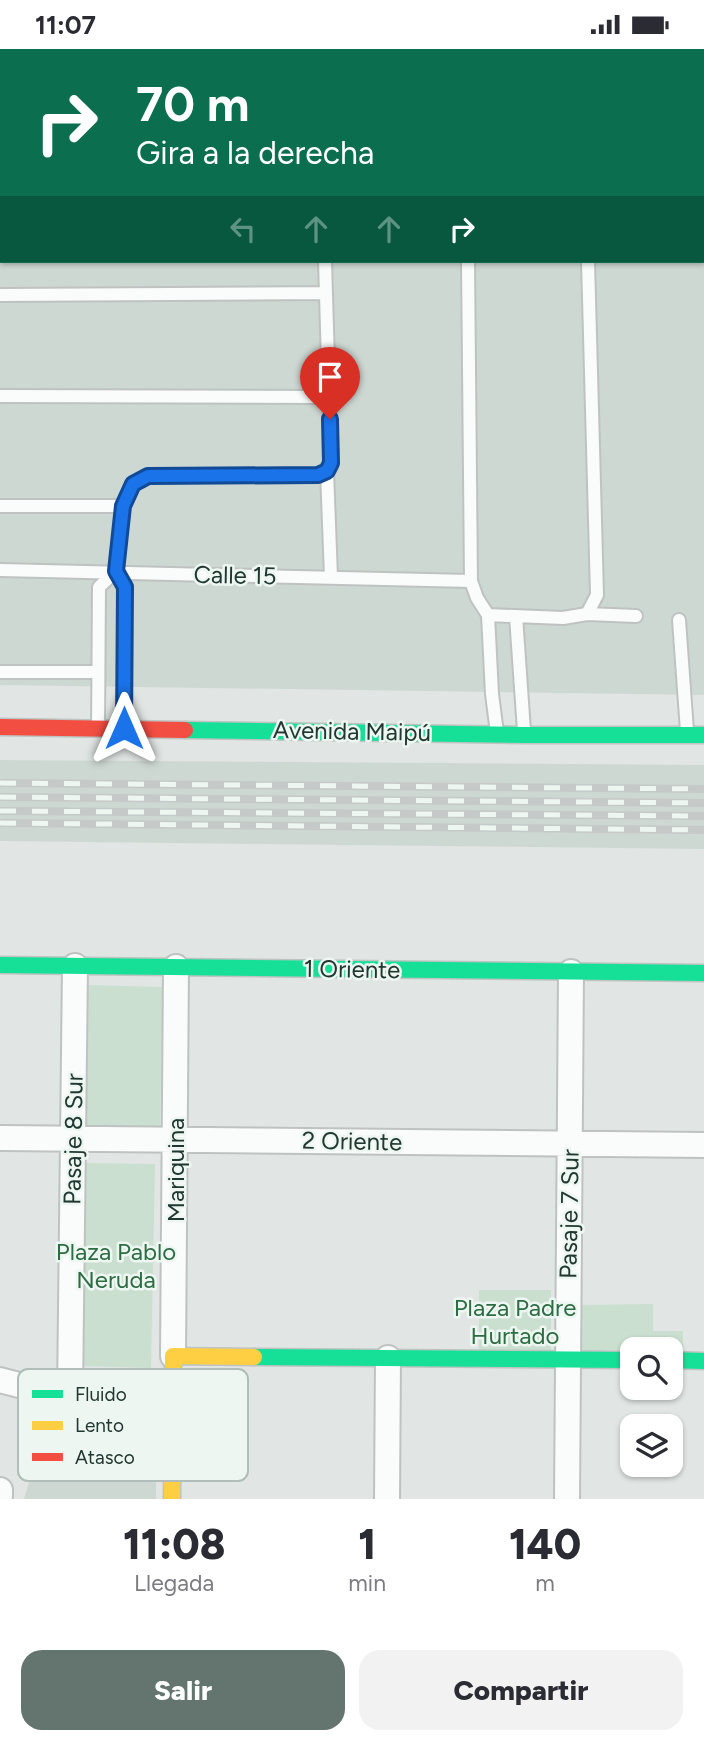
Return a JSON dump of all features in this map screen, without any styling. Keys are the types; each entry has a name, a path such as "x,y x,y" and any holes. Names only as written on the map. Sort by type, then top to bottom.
{"street":[{"name":"Avenida Maipú","path":"0,727 704,735"},
{"name":"1 Oriente","path":"0,965 704,973"},
{"name":"Pasaje 8 Sur","path":"70,1369 75,966"},
{"name":"Mariquina","path":"173,1369 176,967"},
{"name":"Pasaje 7 Sur","path":"567,1499 572,972"},
{"name":"2 Oriente","path":"0,1138 704,1145"},
{"path":"173,1356 620,1360"},
{"path":"387,1499 388,1358"},
{"path":"683,1360 704,1361"},
{"path":"0,1380 18,1385"},
{"name":"Mariquina","path":"172,1481 172,1499"},
{"path":"0,1490 0,1496"}],"lane":[{"path":"326,263 331,463 327,471 331,577"},
{"path":"468,263 471,581 477,598 488,615 497,733"},
{"path":"587,614 597,595 588,263"},
{"path":"0,295 326,293"},
{"path":"0,396 329,397"},
{"path":"124,728 125,587 116,571 123,506 133,484 148,476 318,475 327,471"},
{"path":"0,506 123,506"},
{"name":"Calle 15","path":"0,570 471,581"},
{"path":"98,728 99,587 116,571"},
{"path":"488,615 563,618 587,614 636,616"},
{"path":"516,616 525,735"},
{"path":"679,620 687,735"},
{"path":"0,672 98,672"}],"shaded area":[{"path":"0,263 704,263 704,695 0,685"},
{"path":"0,760 704,765 704,849 0,841"},
{"path":"29,1481 156,1481 156,1499 24,1499"}],"green space":[{"path":"88,985 163,987 160,1127 85,1125"},
{"name":"Plaza Pablo Neruda","path":"82,1163 155,1164 151,1368 78,1366"},
{"name":"Plaza Padre Hurtado","path":"479,1290 551,1290 551,1351 479,1351"},
{"name":"Plaza Padre Hurtado","path":"653,1304 653,1331 683,1331 683,1337 620,1337 620,1350 577,1352 577,1305"}],"railway":[{"path":"0,783 704,789"},
{"path":"0,797 704,803"},
{"path":"0,811 704,816"},
{"path":"0,823 704,830"}],"traffic: fast":[{"path":"185,730 704,735"},
{"path":"0,965 704,973"},
{"path":"254,1357 620,1360"},
{"path":"683,1360 704,1361"}],"traffic: slow":[{"path":"173,1369 173,1356 254,1357"},
{"path":"172,1481 172,1499"}],"traffic: jam":[{"path":"0,727 185,730"}],"route":[{"path":"124,728 125,587 116,571 123,506 133,484 148,476 318,475 327,471 331,463 330,419"}]}
